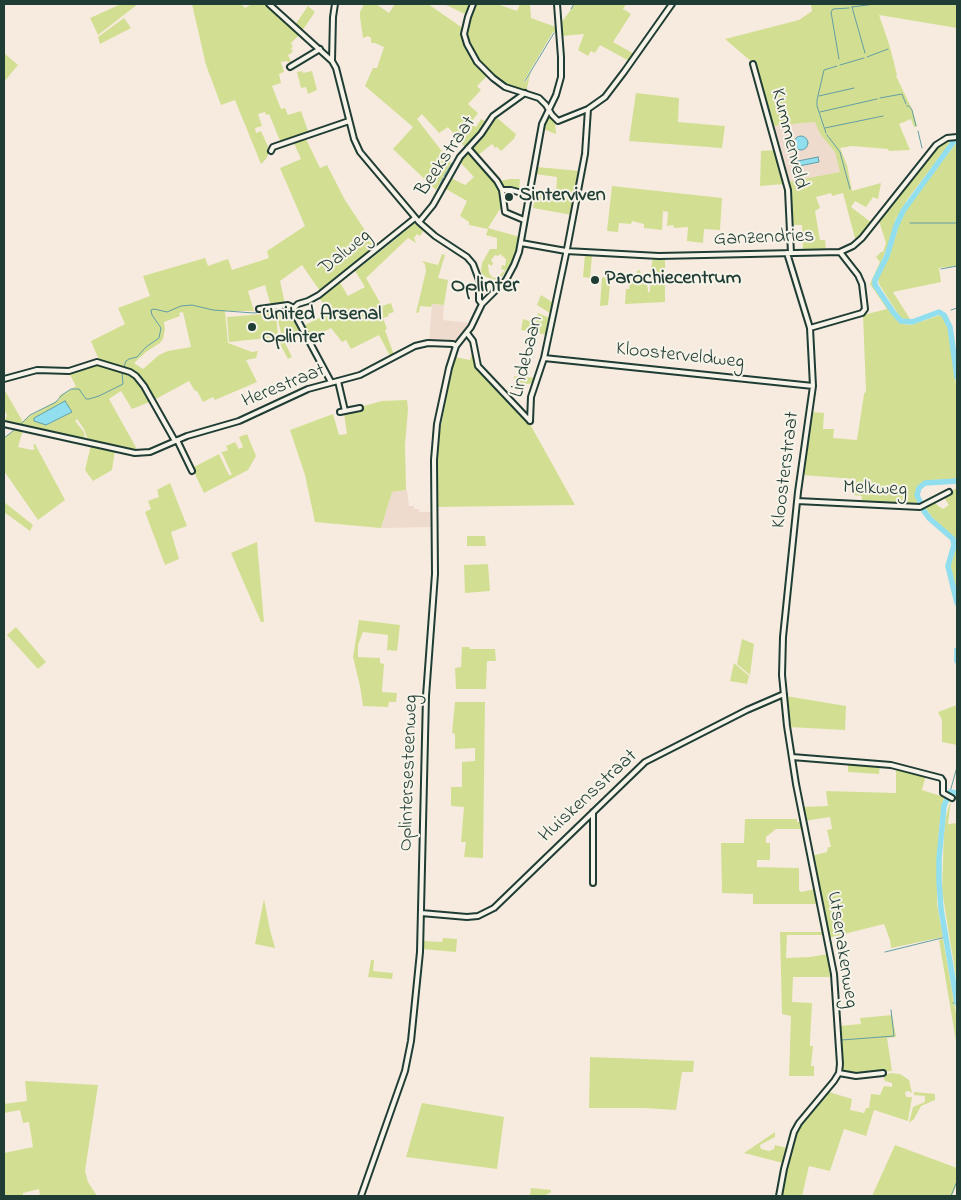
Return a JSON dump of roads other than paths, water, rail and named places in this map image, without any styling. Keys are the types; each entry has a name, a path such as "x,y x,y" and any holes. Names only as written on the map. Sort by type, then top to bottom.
{"street":[{"path":"269,4 332,61 336,68 349,121 357,145 364,158 419,222 435,236 467,257 473,264 478,274 479,300 482,304"},
{"path":"332,61 335,4"},
{"path":"473,4 464,34 466,44 481,67 499,83 510,89 539,98 546,105 555,120 558,121 588,109 605,97 672,4"},
{"path":"456,346 467,333 482,304 510,274 517,259 540,132 559,85 562,69 557,4"},
{"path":"290,68 320,49"},
{"name":"Kummenveld","path":"753,64 788,190 789,253"},
{"name":"Beekstraat","path":"419,222 437,197 455,164 497,112 525,93"},
{"name":"Lindebaan","path":"467,333 473,342 478,366 530,421 531,397 544,358 566,251 584,154 588,109"},
{"path":"271,151 273,147 349,121"},
{"name":"Ganzendries","path":"521,243 566,251 664,256 840,252 853,246 862,238 936,144 947,138 955,137"},
{"path":"468,148 492,174 502,190 505,212 524,220"},
{"path":"502,190 511,190 529,195"},
{"name":"Dalweg","path":"259,309 288,305 294,308 298,304 319,295 415,218"},
{"path":"810,328 862,313 865,309 862,284 840,252"},
{"name":"Kloosterstraat","path":"784,694 782,666 783,637 797,501 813,386 810,328 789,253"},
{"path":"294,308 295,315 330,382"},
{"name":"Herestraat","path":"4,424 139,453 150,452 176,440 239,421 308,389 366,373 408,349 421,344 453,344 456,346"},
{"name":"Oplintersesteenweg","path":"361,1196 405,1071 411,1041 420,952 426,696 434,574 434,447 449,368 456,346"},
{"name":"Kloosterveldweg","path":"544,358 813,386"},
{"path":"4,379 37,370 68,371 97,362 136,376 176,440 192,471"},
{"path":"338,381 342,411 360,408"},
{"name":"Melkweg","path":"797,501 922,506 949,492"},
{"name":"Huiskensstraat","path":"421,913 467,917 478,916 494,908 645,762 746,710 784,694"},
{"name":"Utsenakenweg","path":"784,694 792,758 834,974 839,1039 839,1073"},
{"path":"792,758 890,765 941,778 943,784 942,791 945,795 952,798"},
{"path":"593,812 593,883"},
{"path":"779,1196 784,1169 796,1128 834,1082 839,1073 856,1076 884,1074"}],"water":[{"path":"801,136 806,138 808,143 806,148 801,150 796,148 794,143 796,138"},
{"path":"818,157 819,162 794,167 793,162"},
{"path":"65,401 72,412 46,425 34,421 34,418"}],"waterway":[{"path":"571,9 574,4"},
{"path":"852,7 875,4"},
{"path":"852,7 865,53"},
{"path":"839,59 831,12 833,9 849,8"},
{"path":"525,81 554,33"},
{"path":"867,57 888,49"},
{"path":"840,65 864,58"},
{"path":"826,133 817,106 817,100 824,70 837,66"},
{"path":"819,96 854,88"},
{"path":"880,98 902,94 906,104"},
{"path":"820,112 877,99"},
{"path":"909,106 912,110 916,126"},
{"path":"825,128 883,116"},
{"path":"464,147 489,117"},
{"path":"918,131 922,148"},
{"path":"827,135 840,152 850,189"},
{"path":"957,137 903,211 896,226 887,256 875,280 875,285 901,321 912,322 939,312 944,315 950,327 957,377"},
{"path":"455,159 463,149"},
{"path":"444,176 452,163"},
{"path":"437,191 443,178"},
{"path":"910,223 957,223"},
{"path":"359,267 401,234"},
{"path":"941,269 957,266"},
{"path":"345,278 357,269"},
{"path":"297,307 315,301 343,280"},
{"path":"20,425 30,415 56,402 71,389 79,389 86,399 89,399 123,384 122,372 126,361 137,357 146,347 159,338 161,328 152,315 151,310 167,312 181,306 192,305 213,310 254,313 288,308"},
{"path":"951,310 957,308"},
{"path":"4,438 17,428"},
{"path":"957,481 925,483 919,488 917,495 930,519 953,539 954,545 948,566 957,603"},
{"path":"957,650 957,661"},
{"path":"950,792 957,767"},
{"path":"957,793 950,792 944,806 939,859 941,909 957,1003"},
{"path":"885,952 946,937"},
{"path":"842,1040 894,1036 891,1010"},
{"path":"951,1196 957,1181"}],"place":[{"name":"Sinterviven","path":"509,197"},
{"name":"Parochiecentrum","path":"595,280"},
{"name":"United Arsenal Oplinter","path":"252,327"}],"district":[{"name":"Oplinter","path":"485,287"}]}
